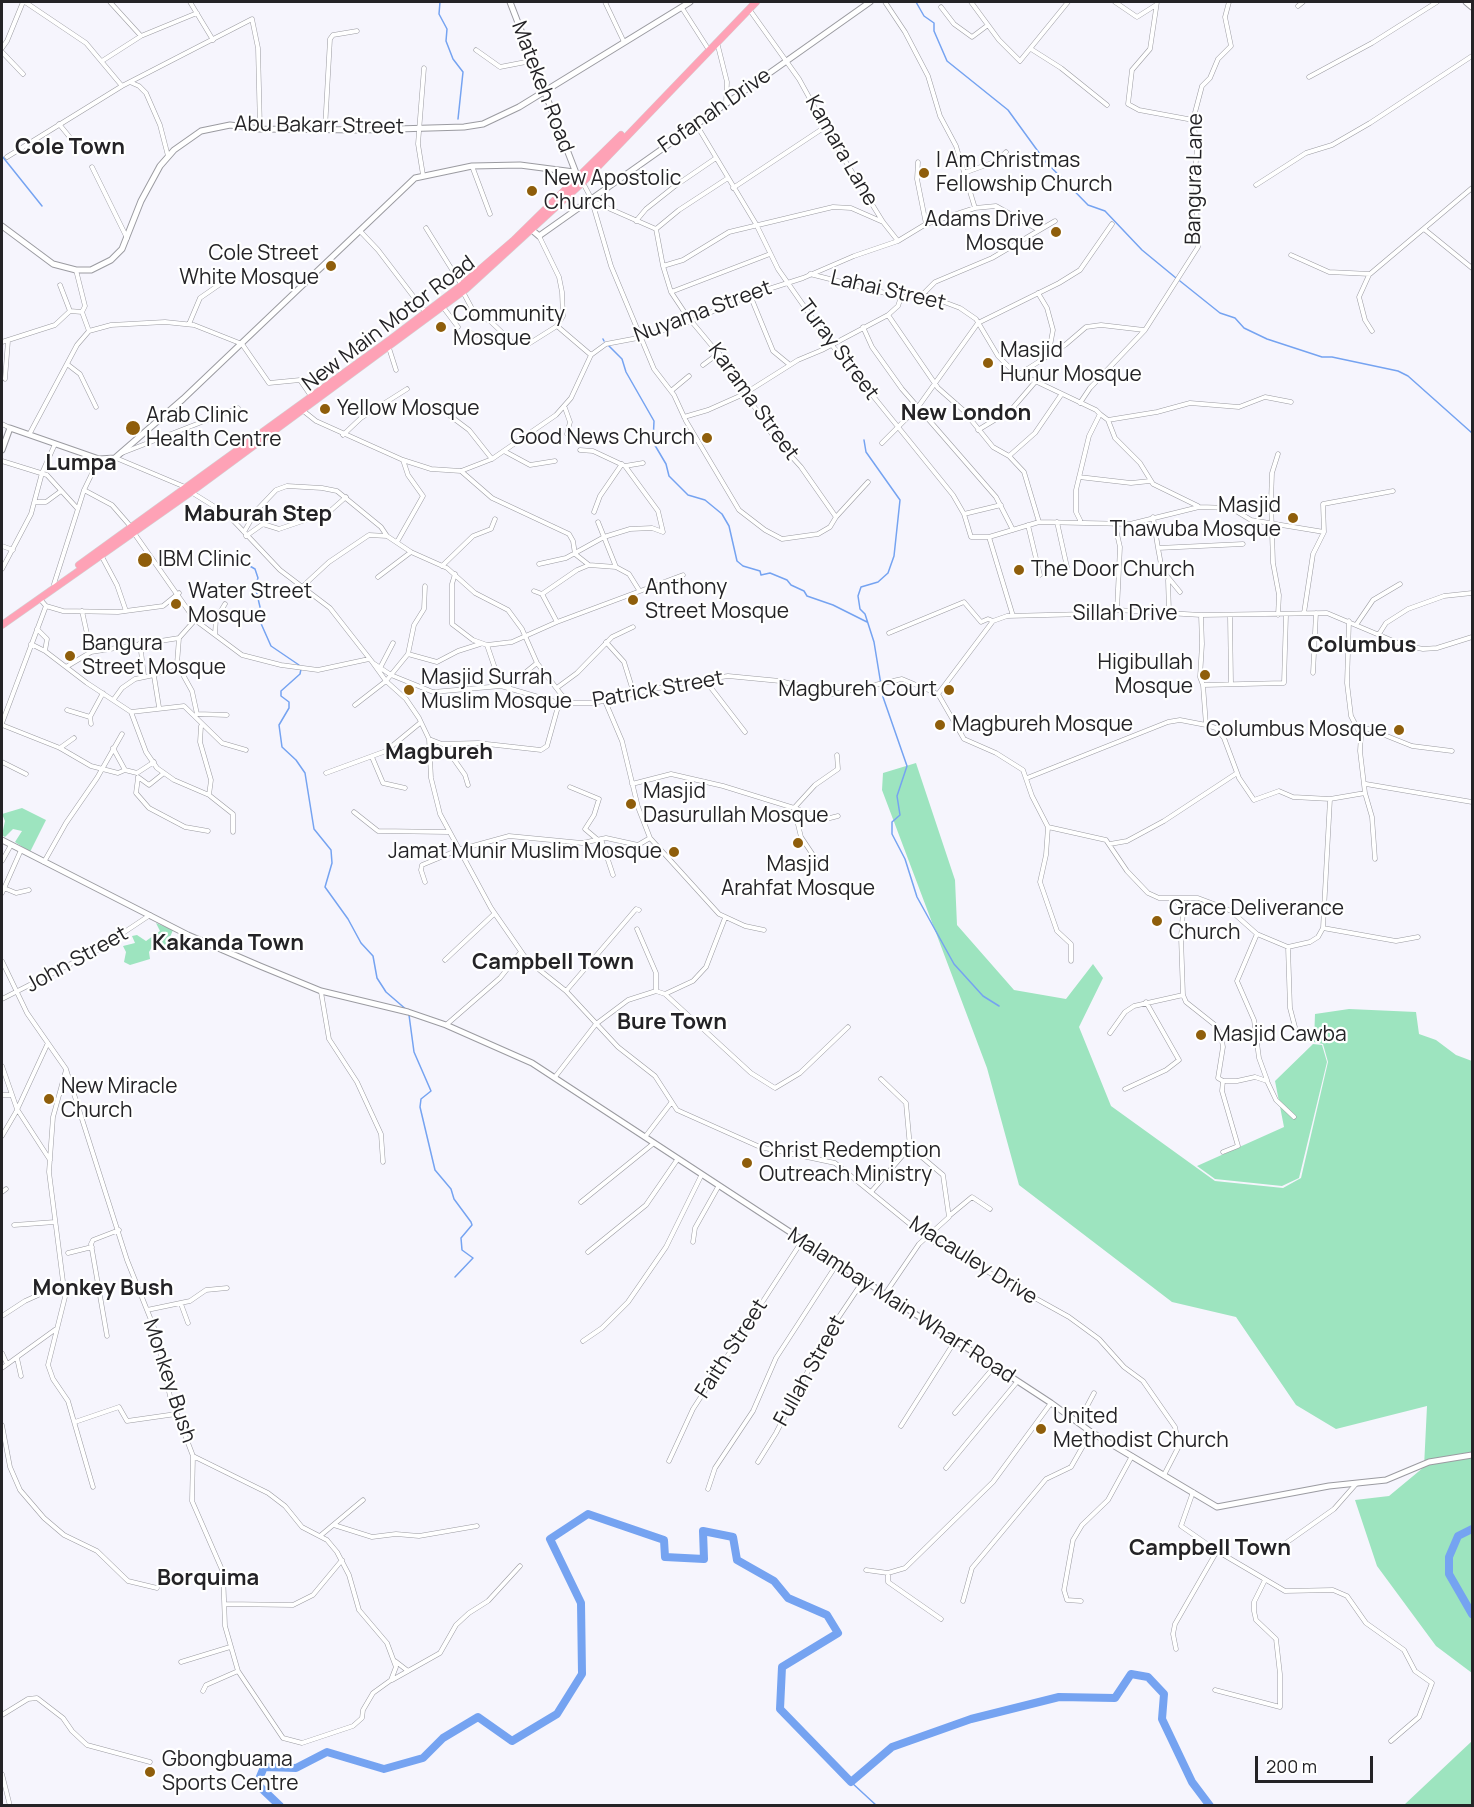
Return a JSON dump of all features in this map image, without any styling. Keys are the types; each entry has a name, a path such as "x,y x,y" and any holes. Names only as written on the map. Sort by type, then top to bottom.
{"highway":[{"name":"New Main Motor Road","path":"300,409 314,395 443,308 513,242 707,47 750,5 756,2"},
{"name":"New Main Motor Road","path":"2,623 300,409 389,348 426,313 462,289 532,230 578,177 717,42 750,5"},
{"name":"New Main Motor Road","path":"2,623 40,599 133,530"}],"street":[{"path":"23,74 2,48 22,2 66,27 102,61 122,87"},
{"path":"110,2 141,36"},
{"path":"190,2 213,40"},
{"name":"Matekeh Road","path":"510,2 543,92 578,177"},
{"path":"605,2 625,43"},
{"name":"Abu Bakarr Street","path":"76,270 91,270 106,263 122,249 147,189 168,157 188,138 218,126 260,129 325,129 464,127 483,124 502,116 543,92 690,2"},
{"name":"Fofanah Drive","path":"539,236 870,2"},
{"path":"885,2 905,32 928,76 940,116 952,139 975,208"},
{"path":"971,2 1020,61 1068,2"},
{"path":"1115,2 1137,17 1157,3"},
{"name":"Bangura Lane","path":"1080,403 1090,388 1145,330 1198,247 1195,185 1197,147 1193,120 1202,86 1210,78 1218,59 1231,46 1225,17 1229,2"},
{"path":"1298,6 1303,2"},
{"path":"1309,77 1372,43 1437,2"},
{"path":"1466,2 1473,7"},
{"path":"1157,3 1150,49 1132,70 1128,104 1139,110 1193,120"},
{"name":"Kamara Lane","path":"750,5 786,60 883,222 898,241"},
{"path":"681,7 707,47"},
{"path":"941,7 954,24 972,37 988,25"},
{"path":"102,61 141,36 197,13"},
{"path":"7,157 130,82 252,19 258,48 260,129"},
{"path":"325,129 330,39 333,35 357,31"},
{"path":"717,42 727,82 726,103"},
{"path":"1031,49 1053,62 1107,105"},
{"path":"476,50 500,68 531,61"},
{"path":"1256,185 1306,153 1332,145 1370,123 1473,56"},
{"path":"423,175 419,157 418,127 424,68"},
{"path":"130,82 139,86 146,93 160,125 168,157"},
{"path":"59,124 77,146 93,143 105,153"},
{"name":"Turay Street","path":"696,124 756,225 770,254 831,344 953,495 964,514 971,537 988,537"},
{"path":"733,188 825,127"},
{"path":"964,173 997,162 1006,152"},
{"path":"636,221 646,209 675,186 716,158"},
{"path":"918,162 917,179 926,224"},
{"path":"115,458 242,344 405,185 423,175 472,166 520,165 578,177 591,200 614,274 643,337 654,369 671,391 739,510 765,530 782,539 798,538 824,532 868,482"},
{"path":"472,166 490,214"},
{"path":"93,168 128,238"},
{"path":"591,200 656,229 679,210 728,178"},
{"path":"1372,331 1365,320 1359,297 1370,274 1473,188"},
{"path":"663,266 683,260 729,232 843,206 883,222"},
{"name":"Nuyama Street","path":"591,355 606,344 643,337 691,321 750,295 898,241 926,224 975,208 996,206 1037,230"},
{"path":"922,295 935,282 992,258 1055,221"},
{"path":"882,442 918,407 978,323 1080,270 1112,224"},
{"path":"2,226 44,259 76,270 85,306 82,312 89,331"},
{"path":"426,228 477,318 489,320 509,339 492,339 471,333"},
{"name":"Karama Street","path":"656,229 671,292 691,321 719,353 779,445 801,467 836,517"},
{"path":"1424,229 1473,268"},
{"path":"359,230 378,250 426,313"},
{"path":"530,343 557,326 563,316 559,278 539,236 532,230"},
{"path":"671,292 770,254"},
{"path":"1291,255 1329,272 1370,274"},
{"name":"Lahai Street","path":"810,274 901,297 922,295 960,308 969,313 978,323 998,356 1012,370 1100,414"},
{"path":"189,324 200,298 226,280"},
{"path":"60,285 70,311"},
{"path":"1038,293 1047,308 1053,330 1050,346"},
{"path":"750,295 774,353 790,365"},
{"path":"684,417 708,410 744,394 798,360 888,315 898,306 901,297"},
{"path":"443,308 458,327"},
{"path":"2,342 55,325 70,311 82,312"},
{"path":"888,315 938,388 963,410 993,447 1009,456 1028,480 1039,522"},
{"path":"30,433 67,364 89,331 111,324 189,324 242,344 269,383 300,380 309,393 314,395"},
{"path":"1021,373 1065,345 1086,327 1101,325 1145,330"},
{"path":"300,409 316,421 343,435 403,460 431,469 461,471 492,459 565,408 591,355 557,326"},
{"path":"863,327 872,347 918,407 1002,505 1013,530"},
{"path":"5,379 8,341"},
{"path":"389,348 396,370"},
{"path":"702,365 719,353"},
{"path":"67,364 80,374 96,407"},
{"path":"671,391 688,376"},
{"path":"978,430 1011,410 1036,381"},
{"path":"343,435 361,418 407,389"},
{"path":"1009,456 1035,433 1061,395"},
{"path":"1108,420 1157,412 1190,403 1239,407 1265,397 1291,402"},
{"path":"121,453 238,408"},
{"path":"565,408 570,422 567,434"},
{"path":"1081,521 1075,503 1079,477 1089,436 1100,414 1108,420 1115,438 1140,463 1150,481 1199,507"},
{"path":"449,415 469,430 492,459"},
{"path":"2,424 99,459 115,458 188,490 228,515 280,570 338,616 369,659 391,675 433,692 509,686 567,704"},
{"path":"2,450 10,428"},
{"path":"2,569 35,502 42,473 56,442"},
{"path":"539,564 558,561 604,537 630,528 652,528 663,532 658,511 623,465 593,451 580,450"},
{"path":"504,451 530,465 555,461"},
{"path":"1278,454 1272,473 1273,563 1279,595 1278,615"},
{"path":"54,584 84,490 99,459"},
{"path":"397,542 423,496 405,471 403,460"},
{"path":"2,462 42,473 78,508"},
{"path":"623,465 643,464"},
{"path":"594,512 600,496 623,465"},
{"path":"461,471 492,498 568,534 573,541 575,554 589,565"},
{"path":"1079,477 1131,483 1150,481"},
{"path":"280,487 322,488 337,491 346,497 329,512 279,529 264,524 245,534 256,511 280,487"},
{"path":"35,502 46,502 61,490"},
{"path":"84,490 112,505 179,593 195,620 242,655 281,665 318,670 369,659"},
{"path":"1304,613 1313,554 1324,532 1323,504 1393,491"},
{"name":"Patrick Street","path":"346,497 381,527 387,536 411,552 456,573 475,593 508,610 526,635 537,663 558,687 567,704 605,701 728,676 760,678 833,694 906,680 938,694"},
{"path":"964,514 1002,505"},
{"path":"1013,616 988,537 1039,522 1081,521 1114,525 1130,524 1161,514 1199,507 1231,507 1245,519 1324,532"},
{"path":"1153,517 1160,565 1168,579 1180,592"},
{"path":"442,566 473,536 491,529 495,519"},
{"path":"597,522 616,567"},
{"path":"1057,522 1067,567"},
{"path":"1028,525 1040,575"},
{"path":"1114,525 1120,546 1118,610"},
{"path":"302,588 328,562 369,535 387,536"},
{"path":"1158,548 1243,544"},
{"path":"2,546 13,550"},
{"path":"378,577 411,552"},
{"path":"101,555 117,585 126,611"},
{"path":"542,594 577,570 589,565 616,567 629,574 639,590"},
{"path":"456,573 452,584 452,624 462,634 487,645 512,642 557,622 683,575"},
{"path":"1168,579 1169,612"},
{"path":"1356,625 1373,600 1400,584"},
{"path":"355,705 386,681 408,654 414,625 424,609 424,586"},
{"path":"534,591 542,594 557,622"},
{"path":"40,599 46,606 63,611 126,611 163,606 179,593"},
{"path":"1379,634 1386,623 1408,609 1444,596 1473,593"},
{"path":"889,633 963,602 981,622 988,619 993,621 938,694 964,739 1016,764 1026,778 1032,796 1048,827 1046,855 1040,882 1057,931 1072,947 1071,961"},
{"path":"215,634 216,620 225,604"},
{"path":"46,606 2,724 60,748 83,763 118,772 125,770"},
{"name":"Sillah Drive","path":"993,621 1013,616 1086,614 1118,610 1230,616 1327,613 1403,645 1423,649 1437,648 1473,637"},
{"path":"82,611 91,652"},
{"path":"1313,673 1316,613"},
{"path":"1200,615 1202,644 1200,673 1206,725"},
{"path":"1203,685 1284,683 1286,615"},
{"path":"1230,616 1231,683"},
{"path":"195,620 179,638 177,664 194,699 196,715 201,725 222,743 246,750"},
{"path":"1349,621 1347,683 1350,716 1362,735 1360,751 1366,784 1365,793 1372,817 1376,859"},
{"path":"558,687 577,673 616,634 633,627"},
{"path":"37,629 48,642 45,651"},
{"path":"66,667 91,652 179,638"},
{"path":"606,642 624,662 634,694"},
{"path":"140,643 144,676"},
{"path":"380,668 393,643"},
{"path":"31,644 45,651 131,712 146,752 154,762 164,773 209,795 233,814 233,832"},
{"path":"408,654 436,662 458,651 481,644"},
{"path":"487,645 501,686"},
{"name":"Macauley Drive","path":"373,663 386,681 406,699 429,739 434,798 448,832 520,953 566,991 618,1047 654,1076 663,1085 671,1102 684,1114 760,1147 835,1163 927,1238 1069,1317 1099,1340 1124,1367 1143,1381 1177,1432 1177,1454 1164,1475"},
{"path":"509,686 516,676 526,672 537,663"},
{"path":"114,699 122,688 144,676 154,675 177,664"},
{"path":"154,675 159,707"},
{"path":"705,680 745,732"},
{"path":"91,724 90,717 103,693"},
{"path":"429,739 442,744 478,743 541,750 547,746 563,696"},
{"path":"131,712 159,707 184,706 194,699"},
{"path":"605,701 622,741 642,822 650,838 711,908 724,918 764,930"},
{"path":"184,706 196,715 227,715"},
{"path":"67,710 90,717"},
{"path":"1026,778 1168,722 1180,720 1216,728 1228,746 1237,773 1256,801 1279,791 1293,797 1330,799 1365,793"},
{"path":"326,773 391,748 420,723"},
{"path":"201,725 200,742 211,780 209,795"},
{"path":"1356,726 1412,746 1452,752"},
{"path":"44,862 122,734"},
{"path":"60,748 74,738"},
{"path":"455,745 453,758 465,775 468,786"},
{"path":"113,748 125,770 149,785 164,773"},
{"path":"794,808 814,785 838,770 837,755"},
{"path":"372,757 383,783 405,788"},
{"path":"2,762 26,774"},
{"path":"154,762 137,776 136,793 149,808 185,827 208,831"},
{"path":"1110,844 1127,841 1164,821 1237,773"},
{"path":"632,784 671,774 723,786 826,819 838,816"},
{"path":"1366,784 1473,802"},
{"path":"570,787 599,800 594,815 585,829 599,839 613,875"},
{"path":"1048,827 1100,837 1110,844 1142,889 1159,898 1198,898 1214,904 1231,911 1257,934 1288,948 1310,942 1318,937 1323,928 1330,799"},
{"path":"794,808 801,837 817,861 826,869"},
{"path":"354,812 378,831 420,834 448,832"},
{"path":"425,882 421,870 422,865 458,850 509,836 582,843 599,839 638,845 650,838"},
{"name":"Malambay Main Wharf Road","path":"2,840 188,935 321,991 410,1013 446,1025 501,1048 555,1077 701,1176 1051,1403 1090,1432 1219,1507 1329,1486 1386,1480 1408,1470 1452,1457 1473,1455"},
{"path":"2,861 11,845"},
{"path":"21,850 2,890 16,893 29,890"},
{"path":"1176,899 1183,913 1181,937 1183,995 1186,1002 1218,1029 1223,1047 1218,1076 1223,1081 1223,1095 1238,1146 1223,1152"},
{"path":"566,991 636,909 639,910"},
{"path":"445,960 495,914"},
{"name":"John Street","path":"2,999 96,951 150,915"},
{"path":"665,994 693,981 703,971 724,918"},
{"path":"1323,928 1396,941 1418,937"},
{"path":"637,929 656,973 656,990"},
{"path":"1257,934 1238,976 1238,985 1254,1020 1259,1058 1276,1100 1294,1117"},
{"path":"1288,948 1290,1008 1295,1027"},
{"path":"446,1025 500,978 520,953"},
{"name":"Monkey Bush","path":"2,961 16,993 47,1045 66,1070 160,1347 176,1414 193,1456 192,1501 221,1565 226,1604 224,1617 238,1671 283,1738 302,1743 352,1726 362,1718 363,1710 373,1693 392,1680"},
{"path":"555,1077 596,1024 628,1000 656,990 665,994 720,1047 775,1088 800,1073 848,1027"},
{"path":"321,991 329,1039 357,1082 381,1134 383,1162"},
{"path":"1110,1033 1125,1012 1146,1002 1183,995"},
{"path":"1125,1089 1160,1073 1179,1060 1146,1002"},
{"path":"2,1136 47,1045"},
{"path":"2,1066 10,1095 17,1109 51,1161"},
{"path":"66,1070 53,1117 49,1172 64,1308 50,1355 50,1372 65,1395 93,1487"},
{"path":"1223,1081 1255,1077 1268,1081"},
{"path":"871,1192 910,1147 908,1107 881,1079"},
{"path":"2,1095 10,1095"},
{"path":"645,1137 671,1102"},
{"path":"581,1202 654,1143"},
{"path":"910,1147 940,1170 949,1216"},
{"path":"588,1252 646,1205 677,1160"},
{"path":"583,1341 602,1328 628,1302 666,1247 701,1176"},
{"path":"693,1242 695,1228 718,1187"},
{"path":"885,1294 919,1244 972,1197 990,1209"},
{"path":"14,1225 55,1221"},
{"path":"107,1336 92,1247 93,1240 119,1230"},
{"name":"Faith Street","path":"669,1461 693,1409 802,1241"},
{"path":"68,1252 92,1247"},
{"path":"708,1489 715,1468 753,1411 776,1358 837,1264"},
{"name":"Fullah Street","path":"758,1462 776,1433 826,1336 863,1281"},
{"path":"2,1316 25,1301 63,1284"},
{"path":"147,1310 181,1304 201,1292 227,1288"},
{"path":"181,1304 188,1323"},
{"path":"2,1368 57,1329"},
{"path":"901,1426 955,1341"},
{"path":"2,1353 7,1364"},
{"path":"17,1358 21,1376"},
{"path":"955,1413 994,1367"},
{"path":"946,1468 1017,1382"},
{"path":"1078,1423 1094,1394"},
{"path":"866,1570 888,1573 905,1568 993,1482 1051,1403"},
{"path":"75,1422 119,1407 127,1421 176,1414"},
{"path":"2,1425 3,1443 20,1490 44,1518 64,1534 97,1551 128,1581 157,1588"},
{"path":"963,1601 972,1569 1046,1479 1071,1467 1090,1432"},
{"path":"1081,1601 1067,1600 1064,1590 1073,1540 1082,1525 1108,1500 1132,1455"},
{"path":"193,1456 268,1493 285,1506 302,1527 333,1545 342,1560 359,1610 383,1638 395,1660 396,1667 392,1680"},
{"path":"1276,1550 1334,1509 1356,1484"},
{"path":"1193,1492 1181,1526 1217,1551 1289,1592 1333,1590 1347,1596 1366,1623 1400,1646 1415,1671 1431,1681 1419,1717 1391,1741"},
{"path":"320,1536 363,1500"},
{"path":"334,1525 372,1537 419,1536 477,1526"},
{"path":"1176,1649 1173,1634 1175,1624 1217,1551"},
{"path":"226,1604 293,1605 313,1595 342,1560"},
{"path":"392,1680 440,1653 456,1625 488,1601 520,1566"},
{"path":"888,1573 887,1580 893,1587 941,1619"},
{"path":"1215,1690 1280,1707 1280,1674 1276,1639 1256,1620 1254,1611 1254,1602 1265,1580"},
{"path":"182,1662 230,1647"},
{"path":"395,1660 408,1671"},
{"path":"202,1691 206,1685 238,1671"},
{"path":"2,1715 31,1697 37,1698 63,1718 76,1736 95,1749 150,1762"},
{"path":"2,1774 9,1792 10,1806"}],"green space":[{"path":"916,763 955,880 957,925 1014,990 1066,999 1093,964 1103,978 1079,1027 1111,1106 1215,1181 1283,1188 1301,1178 1328,1062 1323,1044 1314,1042 1315,1014 1349,1009 1416,1012 1419,1034 1436,1040 1456,1055 1472,1061 1472,1673 1436,1646 1377,1566 1355,1500 1389,1496 1424,1467 1427,1406 1336,1429 1296,1405 1236,1317 1172,1302 1019,1185 987,1068 882,790 883,773"},
{"path":"22,808 46,820 30,852 15,842 22,831 13,829 5,837 2,835 5,821 2,814"},
{"path":"156,923 173,930 165,949 154,944 149,952 150,959 130,965 124,962 126,952 123,946 135,943 132,936 137,935 146,941 160,931"},
{"path":"1313,1044 1322,1045 1327,1062 1299,1178 1282,1186 1215,1179 1197,1166 1284,1127 1275,1081"},
{"path":"1472,1741 1472,1805 1404,1805"}],"waterway":[{"path":"440,2 439,14 447,29 446,41 453,59 463,72 458,119"},
{"path":"916,2 924,16 934,23 934,31 947,61 1008,110 1045,161 1088,205 1105,211 1142,250 1176,278"},
{"path":"2,156 42,206"},
{"path":"1180,281 1220,313 1235,318 1244,328 1267,339 1322,357 1332,357 1398,371 1408,376 1472,433"},
{"path":"608,345 622,359 626,372 654,421 653,442 666,464 669,476 688,495 705,500 722,514 729,526 737,561 743,566 760,571 761,575 770,573 787,580 791,585 804,591 807,596 833,605 867,622"},
{"path":"864,440 866,452 900,500 894,556 888,573 878,582 861,587 858,596 860,609 865,614 874,642 883,697 907,766 897,796 900,815 892,822 892,834 905,859 917,897 954,964 983,996 999,1006"},
{"path":"229,554 255,569 258,578 255,586 260,607 259,619 271,646 299,665"},
{"path":"301,669 300,674 281,691 281,696 289,702 289,708 279,725 282,747 296,760 305,773 314,829 331,850 332,863 325,887 348,919 361,943 373,956 377,978 386,992 408,1011"},
{"path":"409,1015 414,1052 431,1091 421,1099 420,1107 435,1170 451,1189 454,1199 472,1225 461,1238 462,1250 473,1258 455,1277"},
{"path":"280,1806 257,1784 264,1767 296,1768 327,1752 384,1769 423,1758 443,1738 478,1717 512,1741 557,1714 582,1674 581,1603 550,1539 588,1514 664,1540 665,1557 704,1559 703,1531 733,1537 737,1560 774,1581 788,1598 827,1615 838,1633 782,1667 780,1709 851,1782 892,1747 971,1719 1059,1697 1115,1698 1131,1674 1148,1677 1164,1694 1162,1719 1192,1782 1210,1806"},
{"path":"1472,1529 1458,1536 1449,1557 1449,1574 1472,1614"},
{"path":"851,1782 877,1806"}],"place":[{"name":"I Am Christmas Fellowship Church","path":"924,173"},
{"name":"New Apostolic Church","path":"532,191"},
{"name":"Adams Drive Mosque","path":"1056,232"},
{"name":"Cole Street White Mosque","path":"331,266"},
{"name":"Community Mosque","path":"441,327"},
{"name":"Masjid Hunur Mosque","path":"988,363"},
{"name":"Yellow Mosque","path":"325,409"},
{"name":"Arab Clinic Health Centre","path":"133,428"},
{"name":"Good News Church","path":"707,438"},
{"name":"Masjid Thawuba Mosque","path":"1293,518"},
{"name":"IBM Clinic","path":"145,560"},
{"name":"The Door Church","path":"1019,570"},
{"name":"Anthony Street Mosque","path":"633,600"},
{"name":"Water Street Mosque","path":"176,604"},
{"name":"Bangura Street Mosque","path":"70,656"},
{"name":"Higibullah Mosque","path":"1205,675"},
{"name":"Masjid Surrah Muslim Mosque","path":"409,690"},
{"name":"Magbureh Court","path":"949,690"},
{"name":"Magbureh Mosque","path":"940,725"},
{"name":"Columbus Mosque","path":"1399,730"},
{"name":"Masjid Dasurullah Mosque","path":"631,804"},
{"name":"Masjid Arahfat Mosque","path":"798,843"},
{"name":"Jamat Munir Muslim Mosque","path":"674,852"},
{"name":"Grace Deliverance Church","path":"1157,921"},
{"name":"Masjid Cawba","path":"1201,1035"},
{"name":"New Miracle Church","path":"49,1099"},
{"name":"Christ Redemption Outreach Ministry","path":"747,1163"},
{"name":"United Methodist Church","path":"1041,1429"},
{"name":"Gbongbuama Sports Centre","path":"150,1772"}],"district":[{"name":"Cole Town","path":"70,148"},
{"name":"New London","path":"966,414"},
{"name":"Lumpa","path":"81,464"},
{"name":"Maburah Step","path":"258,515"},
{"name":"Columbus","path":"1362,646"},
{"name":"Magbureh","path":"439,753"},
{"name":"Kakanda Town","path":"228,944"},
{"name":"Campbell Town","path":"553,963"},
{"name":"Bure Town","path":"672,1023"},
{"name":"Monkey Bush","path":"103,1289"},
{"name":"Campbell Town","path":"1210,1549"},
{"name":"Borquima","path":"208,1579"}]}
